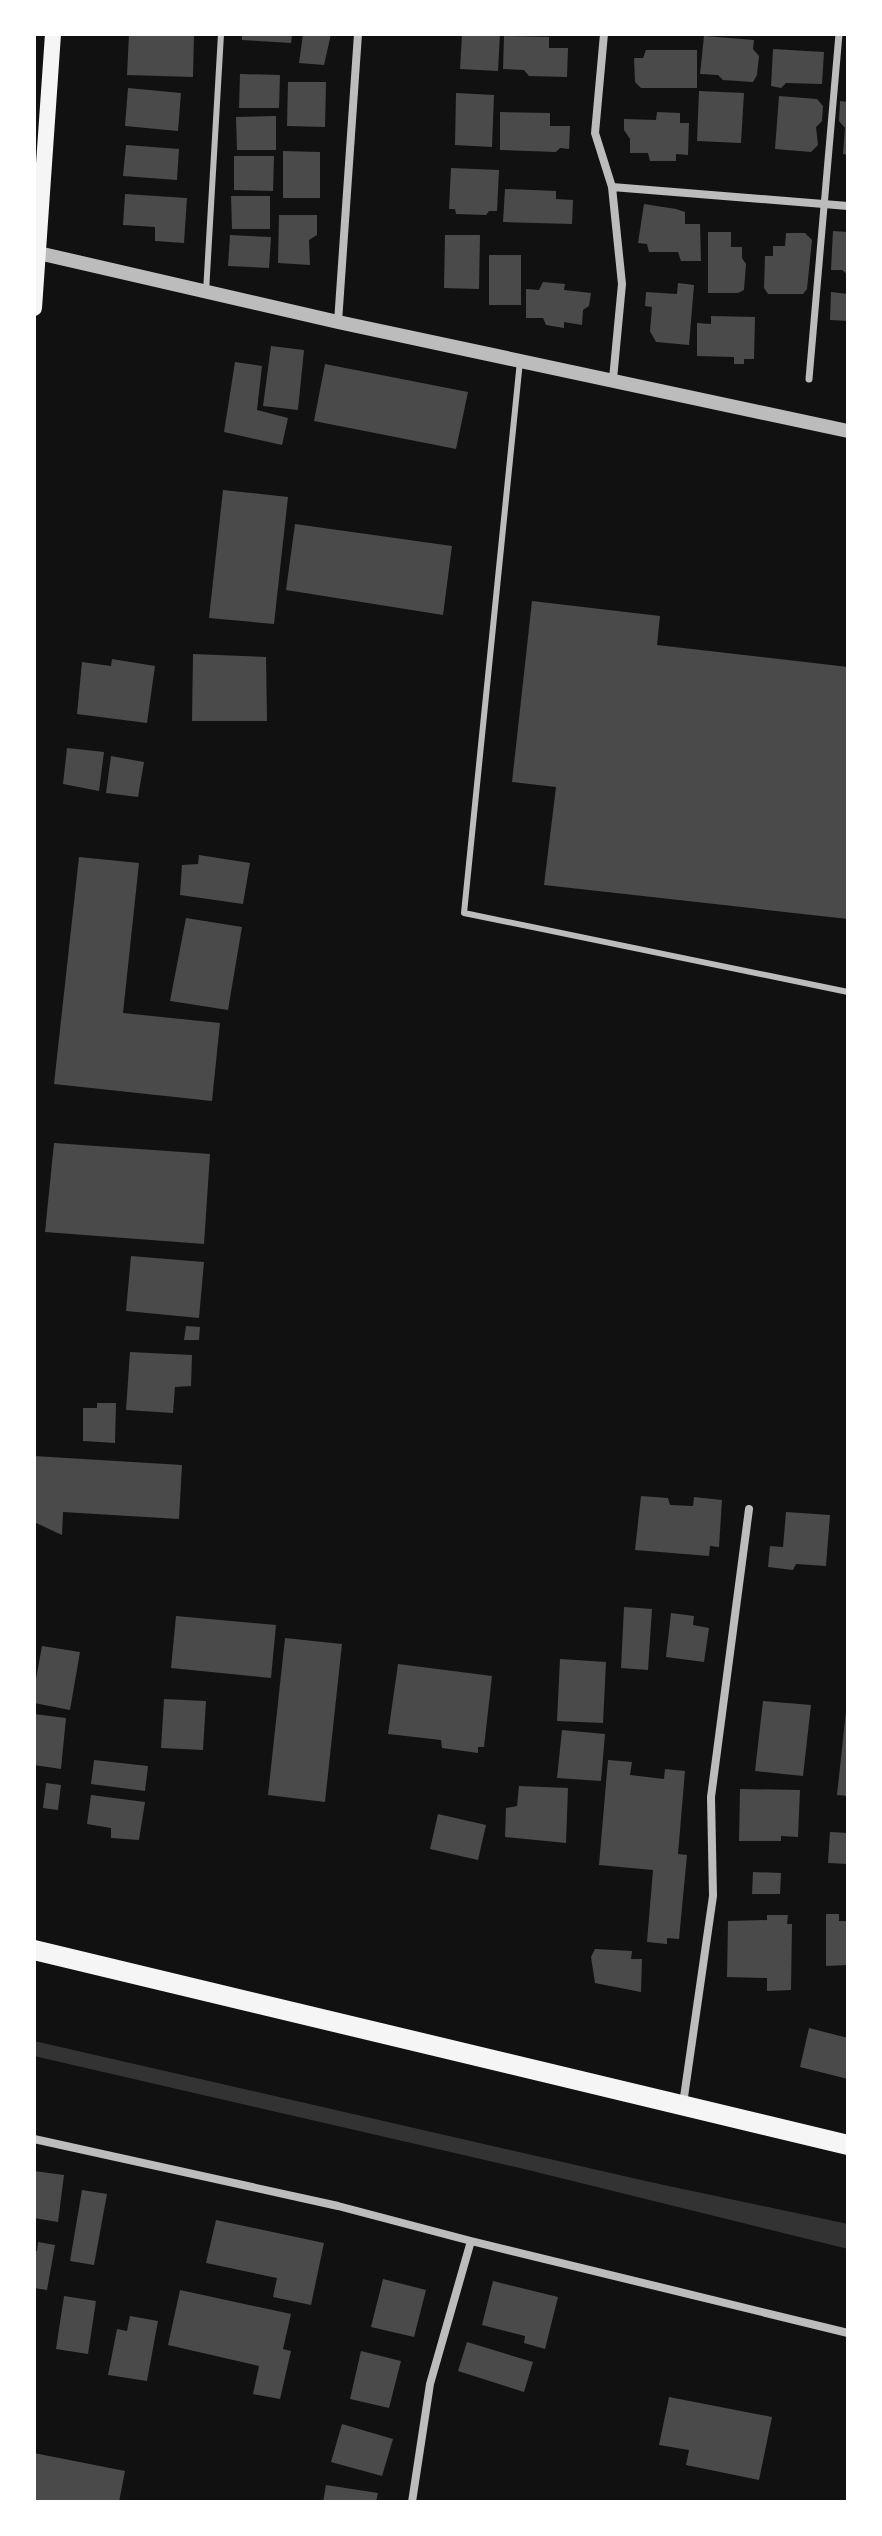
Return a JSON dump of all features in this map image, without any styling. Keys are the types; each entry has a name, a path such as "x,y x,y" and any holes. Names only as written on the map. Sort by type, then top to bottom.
{"main road":[{"path":"34,308 53,34"},
{"path":"34,1950 848,2145"}],"street":[{"path":"338,322 358,34"},
{"path":"604,34 595,133 612,187 622,284 613,379"},
{"path":"809,379 839,34"},
{"path":"612,187 848,206"},
{"path":"36,253 338,322 848,431"},
{"path":"683,2105 713,1896 711,1797 749,1509"},
{"path":"34,2139 338,2206 848,2333"},
{"path":"412,2502 430,2384 471,2241"}],"lane":[{"path":"206,292 221,34"},
{"path":"520,361 464,913 848,992"}],"shaded area":[{"path":"34,2041 650,2182 848,2224 848,2249 520,2168 34,2056"}],"building":[{"path":"129,34 194,34 193,77 127,75"},
{"path":"242,34 292,34 291,43 242,40"},
{"path":"303,34 331,34 324,65 299,63"},
{"path":"462,34 500,34 498,71 460,69"},
{"path":"504,36 549,37 549,48 568,48 567,77 529,76 524,70 503,69"},
{"path":"704,36 754,40 753,49 759,56 753,82 723,80 718,75 700,74"},
{"path":"773,49 824,52 822,84 786,83 781,88 771,86"},
{"path":"646,50 697,50 697,88 641,88 635,82 634,58 643,58"},
{"path":"240,74 280,75 279,108 239,108"},
{"path":"288,82 326,82 325,127 287,126"},
{"path":"128,88 181,93 178,131 125,126"},
{"path":"699,91 744,93 741,143 697,141"},
{"path":"456,93 494,95 492,147 455,145"},
{"path":"779,96 817,99 823,106 822,121 816,127 818,145 811,152 775,149"},
{"path":"840,101 848,102 848,155 843,154 845,128 839,121"},
{"path":"500,112 550,113 550,126 570,126 569,149 560,148 556,152 500,150"},
{"path":"657,112 680,113 680,123 689,123 688,155 676,154 676,161 650,161 648,153 630,153 630,139 624,130 624,119 656,120"},
{"path":"276,116 276,150 237,150 236,117"},
{"path":"126,145 179,149 177,180 123,176"},
{"path":"283,151 320,152 320,198 283,198"},
{"path":"234,156 274,156 273,191 234,190"},
{"path":"451,168 499,170 497,211 489,211 486,215 456,214 455,209 449,209"},
{"path":"505,189 556,191 556,199 573,200 572,224 503,222"},
{"path":"125,194 187,198 184,243 155,241 155,227 123,225"},
{"path":"231,196 270,196 270,229 232,229"},
{"path":"644,204 685,212 685,224 700,224 701,261 681,261 678,252 649,252 647,244 638,243"},
{"path":"279,215 317,215 317,235 309,240 310,265 278,263"},
{"path":"833,231 848,232 848,275 842,270 831,270"},
{"path":"708,232 731,232 731,247 742,247 742,258 746,264 744,290 738,293 708,293"},
{"path":"786,233 805,233 812,240 807,289 803,294 768,294 764,288 765,256 773,256 773,246 785,246"},
{"path":"230,235 271,237 269,268 228,266"},
{"path":"445,235 480,235 479,289 444,288"},
{"path":"489,255 521,255 521,305 489,305"},
{"path":"543,282 565,284 564,290 591,293 589,306 583,310 582,325 564,322 564,328 546,325 543,318 526,318 526,289 539,290"},
{"path":"678,283 694,285 689,345 656,342 650,331 652,307 645,306 646,292 677,294"},
{"path":"831,292 848,294 848,321 830,320"},
{"path":"711,316 755,317 754,359 744,359 744,364 734,364 734,357 697,356 697,323 711,324"},
{"path":"271,346 304,350 298,410 263,406"},
{"path":"235,362 262,366 257,410 288,418 282,445 224,432"},
{"path":"325,364 468,392 456,449 314,421"},
{"path":"223,490 288,497 274,624 209,618"},
{"path":"295,524 452,546 443,615 286,590"},
{"path":"532,601 660,616 657,645 848,667 848,919 544,885 556,787 512,782"},
{"path":"193,654 266,657 267,721 192,721"},
{"path":"112,659 155,666 147,723 77,714 82,662 111,666"},
{"path":"67,748 104,752 99,791 63,784"},
{"path":"111,756 144,762 138,797 106,793"},
{"path":"199,855 250,863 243,904 180,895 182,865 198,864"},
{"path":"79,857 139,863 123,1013 220,1023 212,1101 54,1084"},
{"path":"186,918 242,927 228,1010 170,1001"},
{"path":"54,1143 210,1154 204,1244 45,1232"},
{"path":"131,1256 204,1262 199,1318 126,1311"},
{"path":"186,1326 200,1327 199,1340 184,1340"},
{"path":"130,1352 192,1355 191,1386 175,1387 173,1413 126,1410"},
{"path":"97,1403 116,1403 115,1443 83,1441 83,1408 97,1408"},
{"path":"34,1456 182,1465 179,1519 63,1512 62,1535 34,1522"},
{"path":"641,1496 668,1498 670,1505 693,1506 694,1497 722,1500 719,1547 710,1546 709,1556 635,1550"},
{"path":"786,1512 830,1515 826,1566 796,1564 793,1570 768,1567 770,1546 783,1547"},
{"path":"624,1607 652,1609 648,1670 621,1668"},
{"path":"671,1613 694,1616 693,1625 709,1628 704,1662 666,1657"},
{"path":"176,1616 276,1625 271,1678 171,1668"},
{"path":"285,1638 342,1644 325,1802 268,1795"},
{"path":"42,1646 80,1652 70,1710 34,1703"},
{"path":"560,1659 606,1662 603,1723 557,1721"},
{"path":"398,1664 492,1676 484,1747 478,1747 478,1753 442,1748 441,1740 388,1734"},
{"path":"164,1699 206,1701 203,1750 161,1748"},
{"path":"763,1701 811,1705 803,1776 755,1771"},
{"path":"848,1711 848,1796 837,1795"},
{"path":"34,1714 66,1718 61,1769 34,1765"},
{"path":"562,1730 605,1734 601,1781 557,1778"},
{"path":"94,1760 148,1766 145,1791 91,1784"},
{"path":"608,1760 632,1762 630,1775 664,1779 665,1769 685,1771 678,1854 687,1855 679,1939 667,1938 667,1944 647,1942 653,1870 599,1865"},
{"path":"46,1783 61,1785 58,1810 43,1808"},
{"path":"519,1786 568,1788 566,1843 505,1837 506,1808 517,1806"},
{"path":"740,1789 800,1790 798,1837 781,1836 781,1841 739,1841"},
{"path":"91,1795 145,1802 139,1840 111,1838 111,1828 87,1824"},
{"path":"438,1814 486,1825 478,1860 430,1849"},
{"path":"830,1832 848,1833 848,1864 828,1863"},
{"path":"753,1872 781,1873 780,1894 752,1894"},
{"path":"826,1914 839,1914 839,1921 848,1921 848,1965 826,1966"},
{"path":"767,1915 788,1915 787,1924 792,1924 791,1990 767,1991 767,1978 727,1977 728,1921 767,1920"},
{"path":"595,1949 632,1951 631,1959 642,1959 641,1992 595,1983 591,1957"},
{"path":"809,2028 848,2038 848,2079 800,2067"},
{"path":"34,2171 64,2175 58,2222 34,2218"},
{"path":"82,2190 107,2194 94,2265 70,2261"},
{"path":"216,2220 324,2243 311,2305 273,2297 277,2278 206,2263"},
{"path":"38,2242 55,2245 47,2290 34,2288 34,2251 37,2251"},
{"path":"383,2279 426,2290 414,2337 371,2327"},
{"path":"493,2281 558,2297 545,2349 524,2343 525,2336 482,2325"},
{"path":"180,2290 291,2314 283,2349 291,2351 280,2399 253,2394 259,2366 168,2345"},
{"path":"64,2296 96,2301 88,2354 56,2349"},
{"path":"130,2316 158,2321 147,2381 108,2375 117,2329 127,2331"},
{"path":"467,2342 533,2362 524,2392 458,2371"},
{"path":"361,2351 401,2361 389,2408 350,2399"},
{"path":"669,2397 772,2417 759,2480 686,2465 689,2450 659,2445"},
{"path":"342,2424 393,2439 382,2476 331,2462"},
{"path":"34,2453 125,2471 119,2502 34,2501"},
{"path":"326,2485 378,2493 376,2502 323,2502"}]}
